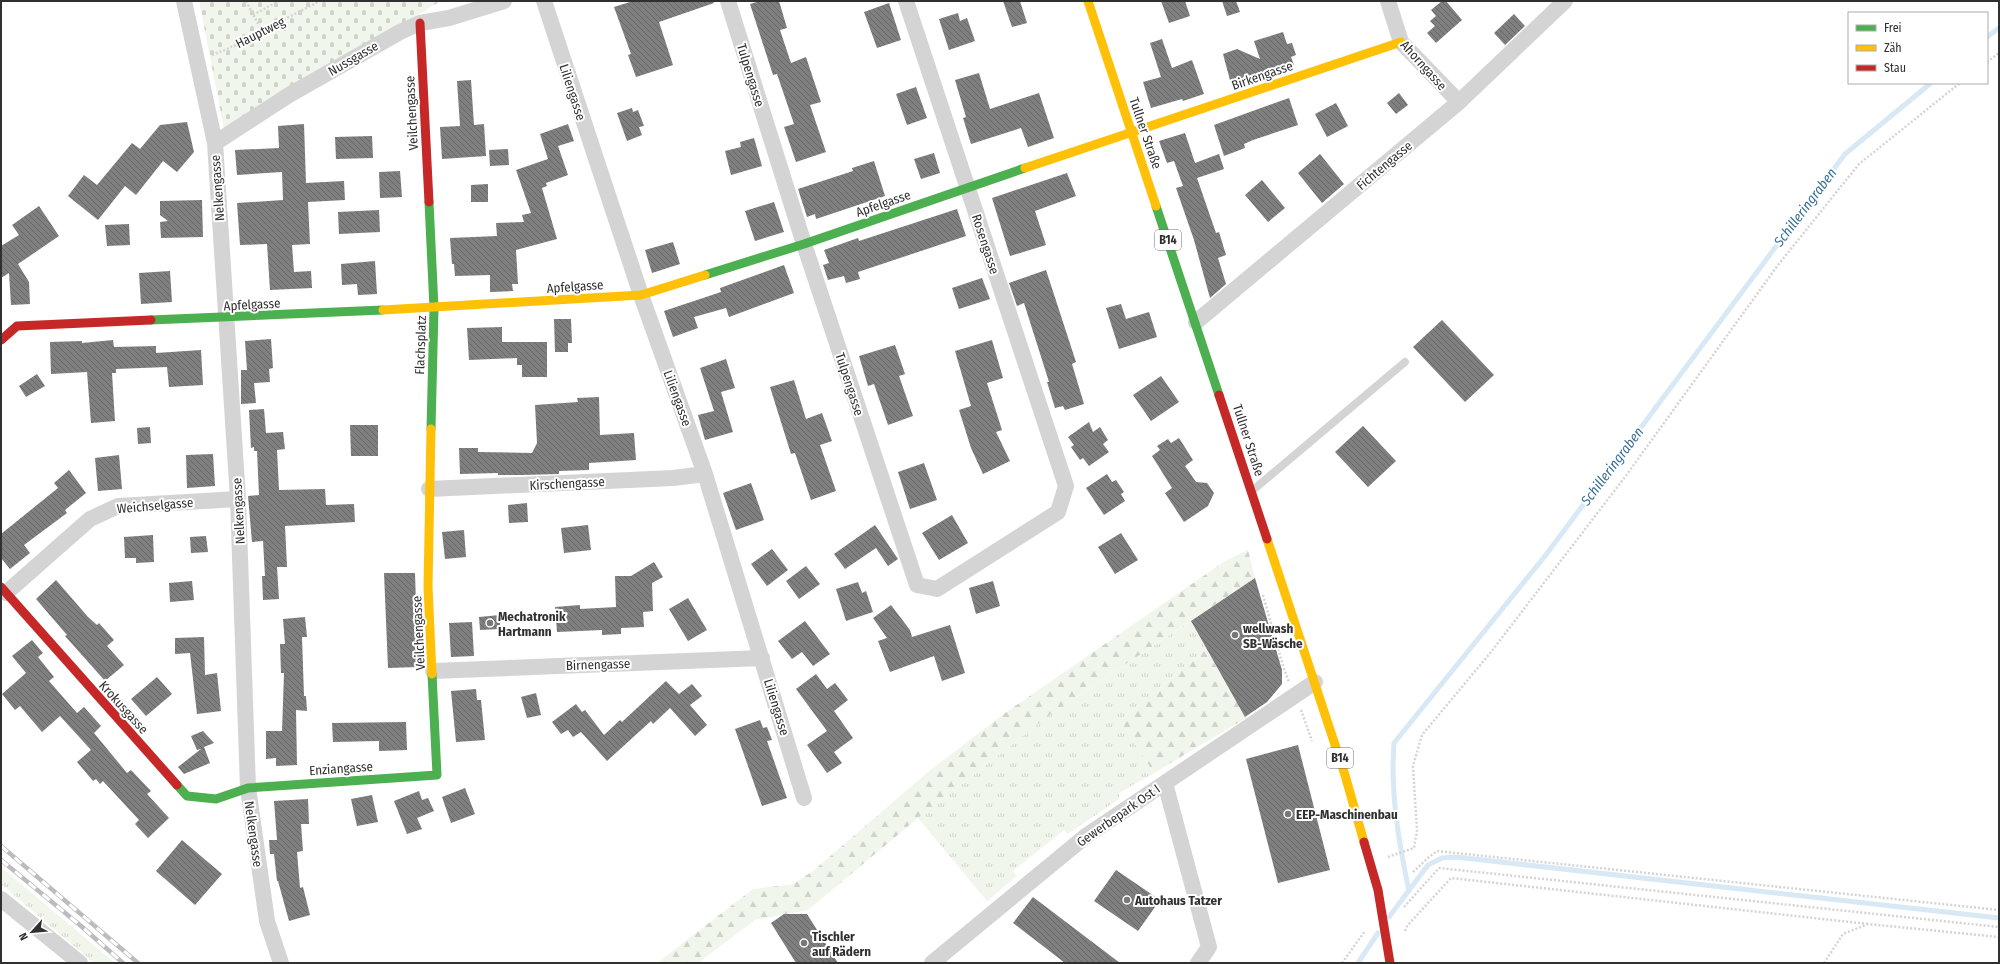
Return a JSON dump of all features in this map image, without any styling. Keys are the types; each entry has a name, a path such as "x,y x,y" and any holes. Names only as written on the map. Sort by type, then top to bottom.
{"street":[{"name":"Nelkengasse","path":"184,1 214,143 238,498 248,788 267,921 281,963"},
{"name":"Nussgasse","path":"214,143 290,95 420,22 449,18 504,1"},
{"name":"Liliengasse","path":"544,1 640,295 705,474 804,798"},
{"name":"Tulpengasse","path":"728,1 804,244 917,584 937,589 1058,512 1066,486"},
{"name":"Rosengasse","path":"906,1 1066,486"},
{"name":"Tullner Straße","path":"1088,1 1315,682 1371,863 1381,907"},
{"name":"Ahorngasse","path":"1388,1 1401,42 1459,102"},
{"name":"Fichtengasse","path":"1196,322 1459,102 1565,1"},
{"name":"Veilchengasse","path":"420,22 428,202"},
{"name":"Birkengasse","path":"1132,133 1401,42"},
{"name":"Apfelgasse","path":"1,340 17,326 434,308 640,295 804,244 968,187 1132,133"},
{"name":"Flachsplatz","path":"428,202 434,308 429,489"},
{"name":"Kirschengasse","path":"429,489 673,478 705,474"},
{"name":"Veilchengasse","path":"429,489 428,587 437,775"},
{"name":"Weichselgasse","path":"3,590 90,519 118,506 238,498"},
{"name":"Krokusgasse","path":"3,590 187,796 216,799 248,788"},
{"name":"Birnengasse","path":"433,672 762,658"},
{"name":"Gewerbepark Ost I","path":"932,963 1086,836 1315,682"},
{"name":"Enziangasse","path":"248,788 437,775"},
{"path":"1165,783 1209,947 1198,963"},
{"path":"1,899 80,963"},
{"name":"B14","path":"1381,907 1390,963"}],"lane":[{"path":"1252,491 1405,362"}],"path":[{"path":"246,1 262,31"},
{"path":"253,15 279,1"},
{"name":"Hauptweg","path":"197,58 227,49 320,1"},
{"path":"1988,61 1999,53"},
{"path":"1371,863 1414,848 1417,831 1413,766 1422,735 1496,646 1625,477 1778,265 1859,164 1959,84"},
{"path":"1413,872 1429,856 1437,851 1999,910"},
{"path":"1404,906 1439,868 1999,928"},
{"path":"1404,933 1407,926 1451,878 1999,937"},
{"path":"1342,963 1381,907"},
{"path":"1824,963 1843,934 1868,924"}],"green space":[{"path":"199,1 441,1 224,129"},
{"path":"1248,550 1255,578 1051,714 918,818 808,910 755,920 698,963 657,963 753,889 793,884 813,871 928,772 1005,713 1225,561"},
{"path":"1191,621 1206,649 1120,721 1154,773 1119,793 1119,799 1068,834 1064,830 1013,871 1017,876 987,901 918,818 1051,714"},
{"path":"1206,649 1246,718 1154,773 1120,721"},
{"path":"1,867 115,963 94,963 1,884"}],"building":[{"path":"633,1 713,1 714,3 659,22 673,65 636,77 628,55 631,54 614,7"},
{"path":"760,1 779,1 787,28 780,30 791,63 806,57 821,102 810,105 826,152 796,162 784,127 794,124 777,74 773,75 750,4"},
{"path":"1003,1 1020,1 1027,23 1012,27"},
{"path":"1161,1 1185,1 1190,16 1169,23"},
{"path":"1222,1 1236,1 1240,12 1227,16"},
{"path":"1442,1 1446,1 1462,20 1436,43 1427,33 1435,26 1430,21 1436,16 1431,10"},
{"path":"889,3 901,40 877,48 864,12"},
{"path":"958,13 960,21 967,18 975,41 949,50 939,19"},
{"path":"1514,14 1525,26 1505,45 1494,33"},
{"path":"1283,32 1287,44 1292,43 1296,55 1291,57 1294,65 1231,84 1223,54 1237,49 1260,59 1254,41"},
{"path":"1162,39 1172,68 1192,60 1204,94 1183,101 1182,99 1151,108 1143,82 1161,77 1150,43"},
{"path":"979,73 990,109 1039,93 1054,138 1028,147 1021,128 971,144 963,118 966,117 955,80"},
{"path":"471,80 474,125 484,124 486,156 442,159 440,127 460,126 457,81"},
{"path":"916,87 927,118 907,125 896,94"},
{"path":"1399,93 1408,105 1396,114 1387,103"},
{"path":"1289,98 1298,125 1253,140 1244,144 1245,148 1224,156 1214,125"},
{"path":"1336,103 1348,126 1327,137 1315,114"},
{"path":"632,108 633,112 638,110 644,126 639,127 642,135 627,141 617,113"},
{"path":"187,122 194,152 177,172 163,161 136,195 125,186 98,220 68,196 84,175 97,185 132,143 140,149 160,125"},
{"path":"304,124 306,183 344,181 345,200 308,202 310,244 292,245 294,272 311,271 312,288 270,290 267,244 240,245 237,203 283,200 282,172 237,175 235,150 279,148 278,126"},
{"path":"568,124 574,141 558,146 568,175 546,183 547,186 542,188 557,239 516,250 518,284 512,284 513,291 490,292 490,275 455,276 454,264 452,264 450,238 497,236 496,223 524,222 522,215 531,213 516,170 548,159 540,134"},
{"path":"1185,133 1195,163 1219,154 1224,169 1197,178 1216,233 1219,232 1226,255 1218,258 1226,284 1210,298 1194,240 1176,188 1183,186 1174,161 1167,163 1159,141"},
{"path":"372,136 373,158 336,159 335,137"},
{"path":"754,138 762,166 731,175 725,151 741,147 740,142"},
{"path":"508,149 509,165 490,166 489,150"},
{"path":"934,153 940,173 921,179 914,159"},
{"path":"1320,154 1344,184 1322,203 1298,173"},
{"path":"874,161 885,196 816,219 815,214 807,217 798,189 853,171 852,168"},
{"path":"400,171 402,197 380,198 379,172"},
{"path":"1067,173 1076,196 1035,211 1046,245 1010,256 992,198"},
{"path":"1262,180 1285,208 1268,222 1245,195"},
{"path":"488,184 488,202 471,202 471,185"},
{"path":"202,200 203,237 161,238 160,222 168,221 160,215 160,201"},
{"path":"774,202 784,232 755,241 745,211"},
{"path":"39,206 59,236 18,264 29,282 30,304 11,305 9,273 1,278 1,246 19,235 12,225"},
{"path":"957,209 966,236 858,272 860,279 846,283 844,276 828,280 823,265 829,263 824,250 858,238 859,241"},
{"path":"379,210 380,232 339,234 338,212"},
{"path":"129,224 130,245 107,246 105,225"},
{"path":"673,242 680,264 652,273 645,250"},
{"path":"375,261 377,294 358,295 357,284 342,285 341,264"},
{"path":"784,265 794,293 729,317 726,308 694,317 698,328 673,337 664,311 721,292 720,288"},
{"path":"1046,270 1076,362 1072,364 1084,404 1065,410 1063,406 1055,408 1047,382 1049,382 1024,303 1017,306 1009,283"},
{"path":"170,271 172,302 141,304 139,273"},
{"path":"982,278 990,299 959,309 952,288"},
{"path":"1121,304 1126,319 1149,312 1157,337 1119,349 1106,308"},
{"path":"554,319 571,319 572,343 568,343 568,352 555,352"},
{"path":"1442,320 1494,375 1465,402 1413,347"},
{"path":"502,327 502,342 547,342 547,377 522,377 522,365 517,365 517,358 469,360 467,328"},
{"path":"271,339 273,368 269,369 270,382 254,383 256,403 241,404 241,370 247,370 245,341"},
{"path":"113,340 114,347 156,346 156,353 201,350 203,385 169,387 167,367 116,369 116,373 112,373 115,421 91,423 87,372 51,374 50,342 82,341 82,343"},
{"path":"992,340 1003,378 987,383 1002,430 996,432 1010,461 983,474 971,448 959,410 971,406 955,351"},
{"path":"895,345 905,374 899,376 913,416 888,425 874,384 868,386 859,356"},
{"path":"726,359 735,388 721,392 733,432 705,440 698,415 714,411 700,368"},
{"path":"37,374 45,386 26,397 19,386"},
{"path":"1161,376 1179,402 1151,421 1133,395"},
{"path":"794,380 806,419 822,413 832,441 820,445 836,491 811,500 795,453 791,454 770,387"},
{"path":"599,397 600,435 634,433 636,460 589,463 589,470 559,471 559,474 460,474 459,448 478,448 478,452 532,453 537,443 535,405 578,402 577,398"},
{"path":"264,409 266,433 283,432 285,449 277,450 279,490 325,489 326,505 354,504 355,522 285,526 287,567 277,567 279,599 263,600 262,576 265,576 263,541 252,542 248,496 259,495 257,451 254,451 254,447 251,448 249,410"},
{"path":"1089,422 1093,432 1100,427 1108,440 1103,444 1109,452 1089,466 1083,458 1080,460 1071,447 1074,445 1068,437"},
{"path":"350,425 378,425 378,456 351,456"},
{"path":"1363,426 1396,461 1368,487 1335,452"},
{"path":"150,427 151,443 138,444 137,428"},
{"path":"1179,438 1193,460 1185,466 1196,482 1207,483 1214,493 1208,506 1184,522 1165,493 1172,488 1152,456 1160,450 1157,446 1168,439 1171,443"},
{"path":"213,454 215,486 187,488 186,455"},
{"path":"119,455 122,489 98,491 95,458"},
{"path":"924,463 937,500 910,509 898,472"},
{"path":"69,470 86,493 65,510 67,513 24,545 30,553 10,569 1,558 1,534 58,488 54,483"},
{"path":"1107,474 1112,482 1116,480 1124,492 1121,494 1125,501 1104,515 1086,488"},
{"path":"751,483 764,520 736,530 723,493"},
{"path":"527,503 528,522 509,523 508,505"},
{"path":"952,515 968,543 939,560 922,533"},
{"path":"588,525 591,550 564,553 561,528"},
{"path":"875,525 898,559 888,566 876,548 845,569 834,554"},
{"path":"464,530 466,557 445,559 442,532"},
{"path":"1121,533 1138,560 1115,574 1098,547"},
{"path":"153,535 154,562 136,563 136,558 125,558 124,537"},
{"path":"206,536 208,552 191,553 190,537"},
{"path":"772,549 788,570 767,586 751,564"},
{"path":"654,562 663,577 652,583 653,611 643,612 644,627 621,628 621,634 602,635 602,630 557,632 555,607 580,605 580,609 616,607 615,576 631,576"},
{"path":"806,566 820,584 799,599 786,581"},
{"path":"384,573 415,573 418,667 388,668"},
{"name":"wellwash SB-Wäsche","path":"1255,578 1282,670 1282,684 1267,702 1245,717 1191,621"},
{"path":"56,580 88,617 97,625 99,623 114,640 107,646 124,665 105,681 65,636 67,635 36,599"},
{"path":"192,581 194,600 170,602 169,583"},
{"path":"993,581 1000,606 976,614 969,588"},
{"path":"858,582 862,593 866,591 873,612 846,621 836,589"},
{"path":"688,598 707,630 688,641 669,609"},
{"path":"891,605 910,630 912,637 950,625 965,673 942,681 934,656 890,672 878,641 887,638 873,618"},
{"name":"Mechatronik Hartmann","path":"500,615 500,629 480,630 479,617"},
{"path":"305,617 307,637 302,637 304,696 306,696 307,711 296,710 297,765 276,766 276,758 266,759 266,731 282,731 284,673 281,673 280,644 285,644 283,619"},
{"path":"805,621 830,654 813,666 802,652 792,659 778,641"},
{"path":"472,622 474,656 451,657 449,623"},
{"path":"204,637 205,675 217,673 221,711 197,714 190,653 175,654 175,638"},
{"path":"32,640 43,653 38,657 54,677 49,681 77,713 84,707 101,726 94,733 127,773 131,770 151,791 147,794 169,818 148,838 135,824 139,820 103,781 100,784 96,779 93,781 77,762 91,750 60,716 42,732 20,706 15,710 2,694 26,673 12,656"},
{"path":"816,674 827,689 835,683 848,700 834,711 853,738 834,752 842,763 827,773 807,745 827,731 796,689"},
{"path":"157,677 172,694 146,716 131,699"},
{"path":"666,681 679,694 692,684 702,696 690,705 707,725 695,736 670,708 653,724 651,721 607,761 581,732 573,737 568,730 561,734 552,722 576,704 582,712 585,710 604,735 620,720 622,722"},
{"path":"476,689 477,700 481,700 485,740 456,742 451,691"},
{"path":"536,693 541,715 527,718 521,697"},
{"path":"760,720 763,728 767,727 772,740 767,741 787,798 762,806 735,729"},
{"path":"406,722 407,750 379,751 379,741 333,742 332,723"},
{"path":"203,731 214,743 204,747 210,763 184,774 178,767 201,749 197,750 191,736"},
{"name":"EEP-Maschinenbau","path":"1298,745 1330,870 1278,883 1246,759"},
{"path":"465,788 475,814 451,823 442,797"},
{"path":"419,791 422,800 428,798 434,811 417,818 422,829 407,834 394,801"},
{"path":"372,795 378,822 357,826 351,799"},
{"path":"308,799 309,824 301,824 303,851 297,852 300,888 303,887 310,915 289,921 277,881 274,854 270,854 269,840 277,840 274,801"},
{"path":"182,840 222,874 195,905 156,871"},
{"name":"Autohaus Tatzer","path":"1116,870 1160,900 1138,931 1094,901"},
{"path":"1033,897 1120,963 1065,963 1013,923"},
{"name":"Tischler auf Rädern","path":"784,914 807,914 838,963 796,963 771,923"}],"waterway":[{"name":"Schilleringraben","path":"1988,36 1999,28"},
{"name":"Schilleringraben","path":"1409,891 1394,799 1394,743 1545,556 1845,154 1930,84"},
{"path":"1389,917 1428,865 1442,858 1456,857 1999,918"},
{"path":"1358,963 1378,933"}],"railway":[{"path":"1,846 138,963"},
{"path":"1,860 123,963"}],"traffic: fast":[{"path":"705,275 804,244 1025,168"},
{"path":"429,202 434,308 431,429"},
{"path":"1156,206 1219,395"},
{"path":"151,320 383,310"},
{"path":"177,785 187,796 216,799 248,788 437,775 432,674"}],"traffic: slow":[{"path":"1088,1 1156,206"},
{"path":"1025,168 1401,42"},
{"path":"383,310 641,295 705,275"},
{"path":"431,429 428,587 432,674"},
{"path":"1267,539 1345,775 1364,842"}],"traffic: jam":[{"path":"420,23 429,202"},
{"path":"1,340 17,326 151,320"},
{"path":"1219,395 1267,539"},
{"path":"1,587 177,785"},
{"path":"1364,842 1378,890 1390,963"}],"place":[{"name":"Mechatronik Hartmann","path":"490,623"},
{"name":"wellwash SB-Wäsche","path":"1235,635"},
{"name":"EEP-Maschinenbau","path":"1288,814"},
{"name":"Autohaus Tatzer","path":"1127,900"},
{"name":"Tischler auf Rädern","path":"804,943"}]}
